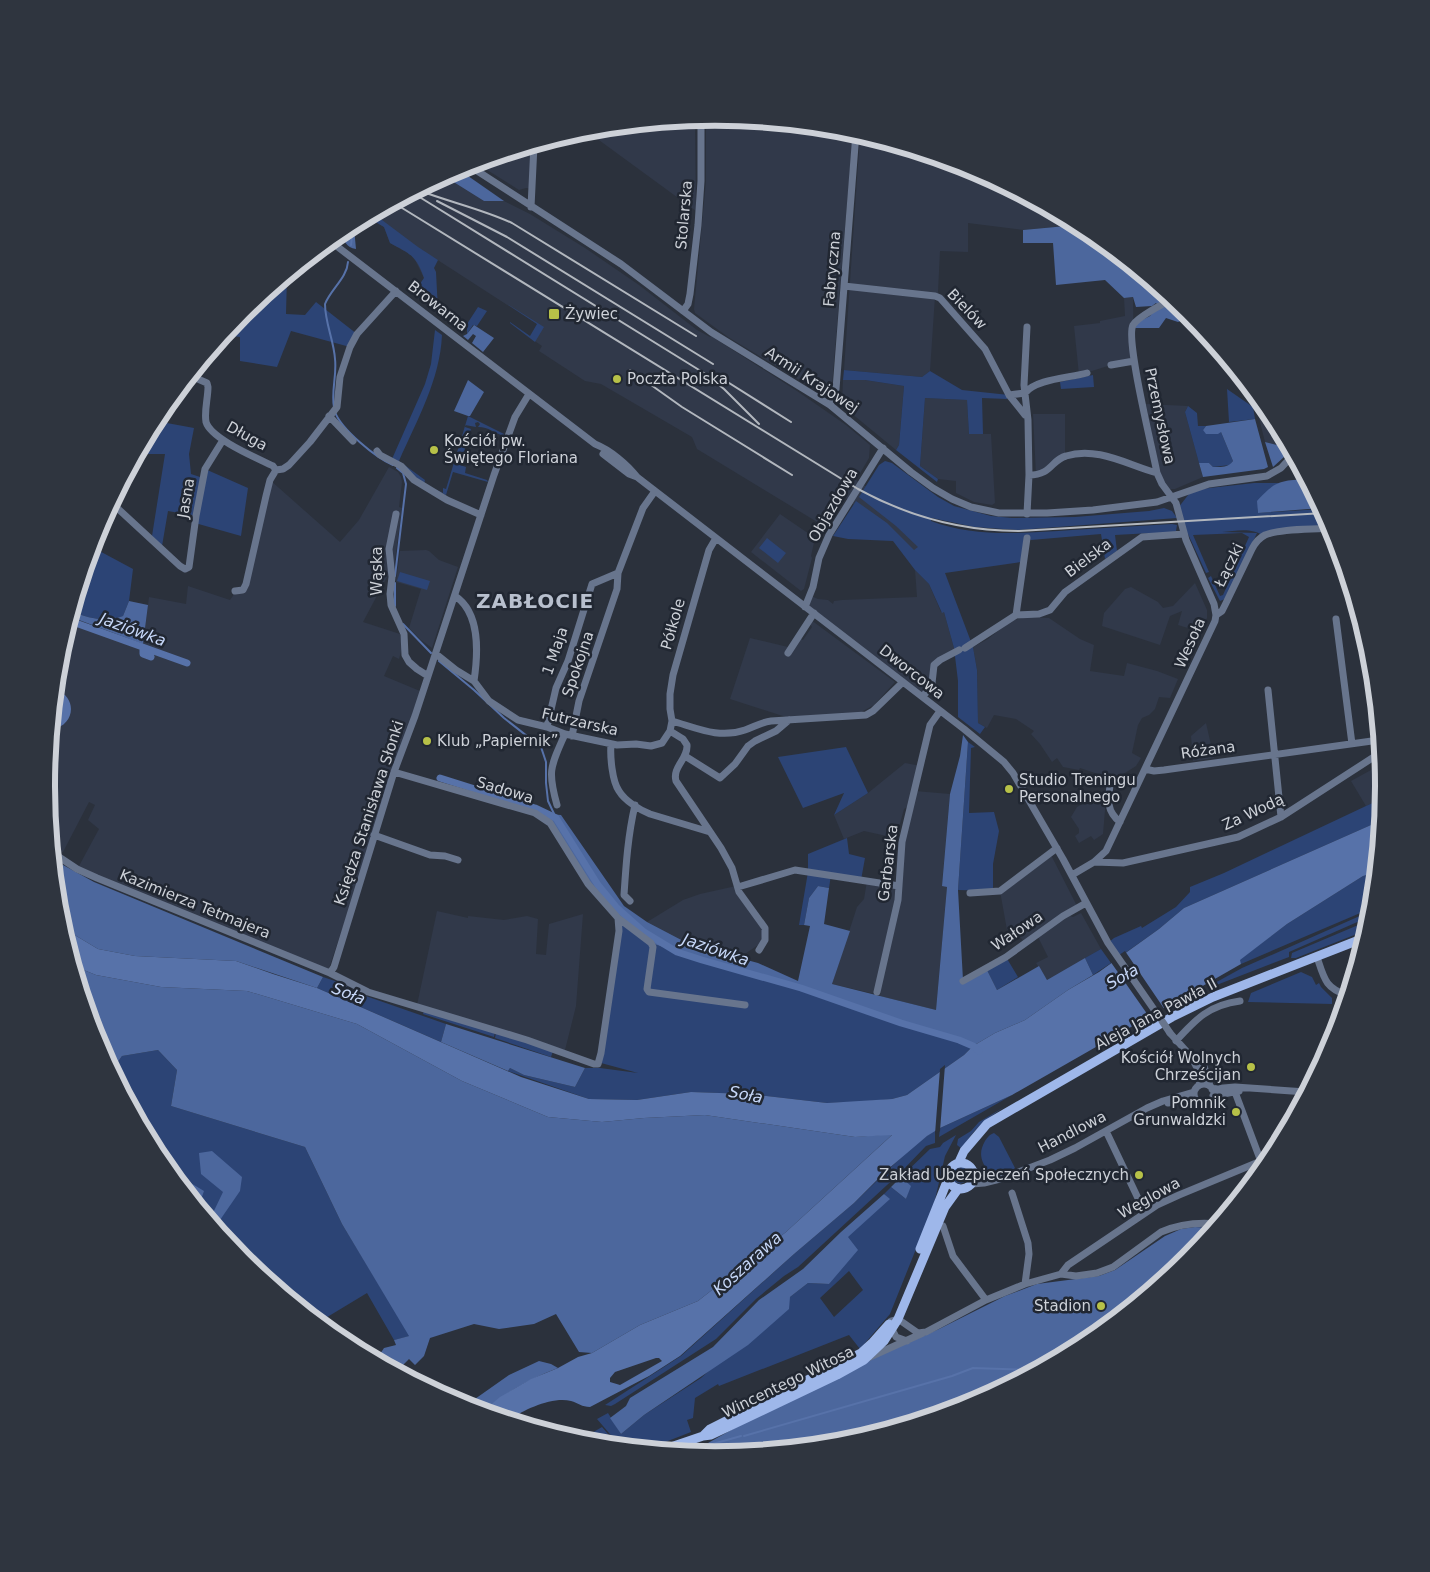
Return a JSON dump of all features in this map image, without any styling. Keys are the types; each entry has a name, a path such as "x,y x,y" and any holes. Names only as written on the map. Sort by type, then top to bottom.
{"main road":[{"name":"Aleja Jana Pawła II","path":"959,1162 964,1151 981,1130 993,1120 1193,1006 1356,941"},
{"path":"948,1179 952,1186 958,1189 966,1188 972,1184 975,1175 972,1168 974,1139"},
{"path":"894,1323 951,1167 959,1162 972,1168"},
{"path":"894,1323 945,1207 958,1189"},
{"name":"Wincentego Witosa","path":"676,1445 711,1435 732,1426 864,1360 884,1341 894,1323"},
{"name":"Wincentego Witosa","path":"703,1436 710,1429 860,1353 894,1323"}],"street":[{"name":"Stolarska","path":"683,310 688,304 690,294 698,225 701,181 701,126"},
{"name":"Fabryczna","path":"830,405 836,389 855,141"},
{"path":"531,207 534,151"},
{"name":"Armii Krajowej","path":"477,171 621,264 711,332 830,405 916,476 952,500 988,511 1027,514 1100,509 1148,503 1171,497"},
{"name":"Browarna","path":"336,246 528,394"},
{"name":"Bielów","path":"844,286 940,298 985,349 1009,395 1020,411 1027,416"},
{"path":"235,591 243,590 246,584 270,480 276,470 283,469 289,465 310,442 333,411 340,377 350,347 357,334 396,291"},
{"path":"1134,361 1131,334 1133,325 1139,319 1165,304"},
{"path":"1027,326 1025,393 1029,475 1027,514"},
{"name":"Przemysłowa","path":"1111,365 1134,361 1157,473 1171,497"},
{"path":"1009,395 1025,393 1029,388 1039,383 1087,373"},
{"name":"Długa","path":"196,378 207,383 206,423 209,429 223,440 273,466 276,470"},
{"name":"Dworcowa","path":"528,394 632,470 636,476 655,491 923,697 990,750 1008,767 1057,848 1108,943 1176,1041 1190,1056 1204,1066 1212,1090"},
{"name":"Księdza Stanisława Słonki","path":"330,973 334,967 394,772 436,654 481,515 515,418 528,394"},
{"path":"333,411 354,441"},
{"name":"Jasna","path":"116,508 185,569 189,566 205,468 223,440"},
{"name":"Objazdowa","path":"805,607 813,588 819,558 829,535 883,448"},
{"path":"377,451 380,455 401,466 414,480 447,500 481,515"},
{"path":"1029,475 1039,475 1064,456 1091,453 1157,473"},
{"path":"1171,497 1209,484 1267,476 1281,468 1289,460"},
{"path":"618,573 643,508 655,491"},
{"name":"Wesoła","path":"1072,875 1094,862 1106,851 1214,627 1216,615 1214,604 1184,534 1178,508 1171,497"},
{"name":"Wąska","path":"396,514 389,549 392,577 391,604 404,634 405,655 409,662 428,676"},
{"name":"Łączki","path":"1216,615 1222,611 1256,542 1264,536 1323,529"},
{"name":"Bielska","path":"1016,615 1038,614 1050,610 1065,592 1142,536 1184,534"},
{"name":"Półkole","path":"672,720 670,694 673,675 710,550 716,538"},
{"path":"923,697 932,683 934,666 940,660 962,649 1016,615 1027,538"},
{"name":"1 Maja","path":"547,727 556,688 568,660 592,584 618,573"},
{"name":"Spokojna","path":"557,805 552,788 551,772 554,757 568,735 617,589 618,573"},
{"path":"455,596 460,599 469,613 476,635 477,652 474,681"},
{"path":"788,653 814,614"},
{"path":"1336,619 1352,744"},
{"name":"Futrzarska","path":"436,654 474,681 489,701 512,717 527,724 547,727 568,735 623,745 657,746 662,743 670,731"},
{"path":"759,950 765,940 765,928 739,892 732,868 674,776 685,756 687,745 683,739 670,731 672,720 706,732 724,734 744,730 760,723 866,715 873,711 903,682"},
{"path":"1268,690 1281,817"},
{"name":"Garbarska","path":"877,992 894,920 903,837 930,725 940,711"},
{"path":"685,756 720,778 735,764 748,746 776,731 789,720"},
{"name":"Różana","path":"1145,768 1154,771 1164,770 1374,741"},
{"path":"611,744 610,753 619,792 650,814 710,832"},
{"name":"Za Wodą","path":"1094,862 1122,863 1228,840 1281,817 1374,757"},
{"name":"Sadowa","path":"394,772 542,816 550,823 588,884 618,918 651,943 653,947 647,989 649,992 745,1005"},
{"path":"1111,778 1109,807 1113,816 1120,822"},
{"path":"630,901 624,894 628,838 635,805"},
{"path":"374,836 430,855 445,856 458,860"},
{"path":"970,893 1000,891 1057,848"},
{"name":"Kazimierza Tetmajera","path":"59,857 77,869 97,878 330,973"},
{"path":"738,887 795,870 899,886"},
{"name":"Wałowa","path":"963,981 1006,957 1063,916 1086,903"},
{"path":"330,973 368,992 527,1040 589,1063 598,1064 602,1053 619,931 618,918"},
{"path":"1317,958 1328,986 1342,993"},
{"path":"1176,1041 1208,1010 1228,1003 1240,1002"},
{"path":"1190,1056 1201,1076 1194,1096 1200,1103 1207,1103 1212,1090"},
{"path":"1199,1085 1204,1084 1212,1090 1235,1092 1247,1088"},
{"path":"1212,1090 1235,1087 1300,1092"},
{"path":"1235,1092 1260,1159"},
{"name":"Handlowa","path":"972,1184 1000,1179 1050,1160 1139,1112 1155,1105 1194,1096"},
{"path":"1106,1130 1145,1213"},
{"name":"Węglowa","path":"1060,1274 1073,1261 1145,1213 1179,1194 1254,1167"},
{"path":"972,1168 985,1176 1000,1179"},
{"path":"1012,1193 1028,1243 1029,1254 1024,1284"},
{"path":"864,1360 926,1332 986,1300 1024,1284 1060,1274 1076,1276 1104,1271 1127,1258 1161,1232 1195,1222 1209,1223"},
{"path":"943,1226 953,1256 986,1300"},
{"path":"894,1323 915,1332 926,1332"},
{"path":"894,1323 896,1337 907,1340"}],"shaded area":[{"path":"695,126 696,211 595,137 672,127"},
{"path":"706,126 758,127 852,141 832,386 827,390 820,391 811,387 728,337 695,313 706,181"},
{"path":"860,142 886,148 968,176 1007,194 1065,226 1023,230 968,223 968,252 940,251 938,292 940,298 935,296 930,371 922,377 844,370"},
{"path":"534,151 533,189 519,190 484,168"},
{"path":"466,175 504,201 484,201 452,181"},
{"path":"452,181 484,201 504,201 530,214 585,248 639,285 697,330 711,336 797,391 846,425 870,445 869,458 856,480 875,492 933,512 919,549 911,557 845,497 827,528 697,449 692,437 601,384 585,381 539,351 542,346 532,339 540,326 433,257 423,256 435,285 441,316 413,294 424,278 413,256 390,243 384,227 374,221"},
{"path":"379,218 438,260 434,268 436,272 438,311 413,294 424,278 421,270 412,256 390,243 384,227 374,221"},
{"path":"1065,226 1117,262 1183,320 1178,322 1166,318 1159,328 1135,328 1138,322 1150,316 1158,305 1156,303 1152,306 1136,307 1133,297 1124,298 1105,280 1056,285 1053,243 1023,243 1023,230"},
{"path":"354,233 356,249 348,245 344,241"},
{"path":"287,284 286,314 305,315 316,302 357,334 350,347 291,331 277,367 240,361 240,337 233,336 248,319"},
{"path":"1133,297 1134,361 1111,365 1079,375 1074,326 1100,323 1100,321 1125,316 1124,298"},
{"path":"507,304 544,327 535,342 510,322 530,336 537,324"},
{"path":"478,307 487,311 477,326 473,325 467,334 467,324"},
{"path":"474,325 494,338 483,352 472,343 476,336 473,334 468,340 463,336"},
{"path":"435,330 442,335 437,368 426,400 399,461 425,480 424,484 443,493 443,488 446,489 465,426 471,429 460,465 466,467 465,473 488,482 453,472 446,495 413,479 392,459 425,384 431,364"},
{"path":"844,370 922,377 930,371 962,390 1009,395 1007,399 982,398 983,434 969,434 967,400 925,398 920,466 938,479 937,482 896,450 899,445 904,386 865,380 843,380"},
{"path":"1093,375 1094,387 1061,389 1060,382"},
{"path":"468,380 484,392 470,416 454,411"},
{"path":"843,380 865,380 904,386 899,445 896,450 845,408 842,404"},
{"path":"1227,389 1253,407 1255,419 1229,422"},
{"path":"925,398 967,400 969,434 991,434 995,503 992,505 974,502 956,493 956,481 938,479 920,466"},
{"path":"1146,404 1188,406 1185,412 1203,477 1175,489 1170,489 1165,482 1162,484"},
{"path":"1188,406 1197,413 1198,426 1206,426 1203,430 1221,432 1233,461 1230,465 1213,467 1209,463 1199,463 1185,412"},
{"path":"1258,410 1281,446 1265,442"},
{"path":"1033,414 1065,414 1065,454 1036,475"},
{"path":"468,416 504,434 504,436 478,427 480,424 478,422 475,423 476,427 465,425"},
{"path":"1255,419 1268,467 1203,477 1199,463 1209,463 1213,467 1222,467 1229,465 1233,461 1221,432 1218,434 1206,434 1203,430 1206,426"},
{"path":"164,422 194,428 189,454 191,474 203,478 205,469 248,488 241,536 195,523 196,516 168,511 162,546 152,536 165,454 144,454"},
{"path":"1265,442 1281,446 1286,454 1273,467"},
{"path":"885,461 892,463 938,497 954,506 991,516 1012,518 1075,517 1164,508 1172,511 1177,518 1018,530 974,527 932,518 931,521 948,526 983,532 1019,533 1172,524 1177,525 1176,531 1171,533 1115,535 1117,551 1105,559 1101,534 1031,540 1024,537 1021,562 945,573 973,647 977,670 978,723 985,727 980,734 958,717 958,681 954,648 944,612 942,613 929,584 915,570 893,541 848,539 833,536 856,501 887,523 914,550 918,547 896,526 859,497 879,465"},
{"path":"389,467 398,472 402,482 399,507 402,508 393,575 389,573 363,622 400,634 402,648 399,659 393,656 384,676 420,691 374,835 329,968 327,969 79,866 99,829 88,820 95,805 89,802 63,852 59,853 56,829 56,743 61,700 76,619 143,644 149,597 186,604 188,586 230,600 235,593 244,594 270,480 340,542 359,520"},
{"path":"1299,479 1314,509 1258,513 1257,501 1273,486 1289,480"},
{"path":"1254,483 1279,483 1271,488 1261,499 1258,513 1314,509 1323,529 1264,536 1254,531 1222,532 1257,533 1225,599 1220,601 1208,578 1211,576 1220,596 1223,595 1249,537 1242,533 1193,535 1209,572 1206,573 1188,534 1184,534 1178,508 1192,490"},
{"path":"780,514 815,538 804,589 801,591 751,552"},
{"path":"767,538 786,553 778,563 759,548"},
{"path":"426,550 439,560 458,567 432,648 409,628 421,589 396,582 400,551"},
{"path":"99,551 133,569 129,601 123,616 110,619 91,618 77,614"},
{"path":"915,570 929,584 941,612 944,612 954,648 954,653 934,665 932,683 923,697 805,607 811,596 828,600 833,604 834,601 842,600 917,597"},
{"path":"400,572 430,581 427,590 397,581"},
{"path":"1195,583 1207,610 1207,618 1201,632 1178,625 1182,611 1170,616 1160,645 1102,626 1104,613 1125,589 1131,587 1158,602 1163,608 1173,606"},
{"path":"129,601 148,605 143,644 76,619 77,614 98,619 123,616"},
{"path":"1027,617 1049,618 1080,639 1094,645 1090,671 1124,676 1127,663 1178,679 1170,698 1159,697 1155,709 1149,715 1142,718 1138,725 1132,753 1141,758 1136,766 1117,778 1080,768 1079,770 1063,767 1057,758 1052,762 1031,734 1034,731 1016,719 994,715 987,728 978,723 977,670 973,647 988,639 1010,621"},
{"path":"811,620 895,682 874,705 856,715 786,717 730,699 750,638 788,647 800,638 803,640 812,627 809,623"},
{"path":"1206,723 1214,758 1193,761 1191,736"},
{"path":"963,735 968,742 958,890 963,980 986,968 997,990 1039,966 1047,980 1085,958 1093,975 1025,1020 995,1033 973,1046 801,988 702,960 651,943 607,907 554,829 536,813 561,815 624,906 647,922 691,945 758,963 798,981 810,926 804,925 809,898 818,886 829,888 824,924 850,931 832,984 936,1010 947,887 942,886 950,794 960,756"},
{"path":"968,742 975,747 971,748 969,813 994,812 999,831 993,864 993,891 958,890"},
{"path":"846,747 868,793 834,815 844,793 803,808 778,757"},
{"path":"905,763 921,766 915,791 950,794 942,885 947,887 936,1010 880,996 881,988 875,994 832,984 857,907 864,899 867,881 899,886 909,806 904,809 896,838 864,831 844,839 834,815 868,793"},
{"path":"1375,768 1375,802 1366,806 1351,781"},
{"path":"1106,798 1103,834 1094,840 1091,836 1079,843 1075,836 1079,833 1079,829 1071,817 1077,807 1092,799"},
{"path":"1375,802 1374,824 1184,908 1159,929 1118,958 1108,943 1114,938 1141,926 1142,928 1176,907 1190,892 1190,887 1224,873"},
{"path":"847,838 849,854 865,858 861,880 831,875 829,888 818,886 809,898 804,925 799,925 808,872 808,854"},
{"path":"1047,855 1052,857 1077,906 1025,944 1017,932 1007,930 1000,891"},
{"path":"60,863 94,882 323,977 317,988 236,961 135,956 98,949 72,933"},
{"path":"1369,875 1362,912 1241,964 1239,960 1287,924 1363,876"},
{"path":"736,886 763,928 761,943 739,958 691,945 647,922 683,900"},
{"path":"437,911 468,918 468,916 504,920 527,916 538,919 536,954 546,955 549,924 583,914 576,1006 565,1050 417,1005"},
{"path":"1081,913 1101,949 1047,980 1036,963 1048,957 1038,937 1059,922"},
{"path":"1362,915 1361,920 1289,952 1289,957 1214,986 1213,984 1242,968"},
{"path":"618,918 651,943 702,960 801,988 973,1046 964,1055 907,1095 892,1099 859,1102 827,1103 748,1094 691,1092 637,1100 589,1099 508,1071 510,1068 524,1075 575,1087 585,1068 638,1073 601,1063"},
{"path":"1360,924 1358,934 1296,958 1291,958 1292,953"},
{"path":"1101,949 1111,963 1093,975 1085,958"},
{"path":"1006,957 1018,977 997,990 986,968"},
{"path":"81,969 96,975 161,987 247,991 357,1024 462,1081 548,1117 602,1122 705,1115 855,1137 893,1134 786,1232 698,1301 640,1325 592,1353 579,1352 556,1314 534,1324 499,1329 474,1324 430,1338 424,1356 415,1365 409,1359 401,1367 380,1355 384,1348 396,1345 394,1340 409,1336 342,1224 305,1147 171,1106 177,1070 158,1050 122,1056 116,1064 105,1039"},
{"path":"1301,972 1312,977 1316,985 1319,983 1332,998 1332,1004 1248,1002 1251,993"},
{"path":"323,977 338,982 336,985 340,987 342,984 360,994 446,1024 441,1042 317,988"},
{"path":"424,1011 495,1032 494,1037 423,1014"},
{"path":"446,1024 585,1068 575,1087 524,1075 510,1068 508,1071 441,1042"},
{"path":"496,1032 553,1051 551,1057 495,1038"},
{"path":"158,1050 177,1070 171,1106 305,1147 342,1224 410,1336 394,1340 367,1293 325,1318 248,1253 191,1188 166,1153 143,1116 116,1064 122,1056"},
{"path":"1012,1095 939,1137 940,1128"},
{"path":"1006,1106 981,1124 962,1149 957,1145 958,1139 971,1131 979,1122"},
{"path":"935,1130 935,1143 926,1146 899,1174 798,1267 756,1299 716,1339 615,1404 611,1406 605,1405 681,1356 794,1254 854,1203 913,1146"},
{"path":"994,1133 999,1137 1014,1169 997,1173 989,1172 984,1165 981,1157 983,1145 988,1137"},
{"path":"956,1135 945,1156 934,1204 890,1314 860,1349 849,1335 719,1386 718,1384 695,1398 693,1418 687,1420 691,1432 661,1444 613,1437 597,1419 608,1413 621,1434 644,1415 701,1378 808,1283 829,1284 847,1237 889,1199 884,1194 891,1187 906,1199 910,1186 901,1177 930,1149 940,1147","holes":["849,1271 863,1290 834,1317 820,1298"]},
{"path":"212,1151 242,1177 240,1191 220,1220 213,1214 223,1192 201,1174 199,1153"},
{"path":"962,1167 967,1171 968,1177 967,1181 960,1184 953,1181 952,1174 957,1176 958,1173 954,1170"},
{"path":"901,1177 911,1186 906,1199 891,1187"},
{"path":"187,1183 204,1191 201,1200 191,1188"},
{"path":"884,1194 890,1199 848,1237 858,1250 829,1284 808,1283 790,1297 789,1309 748,1345 644,1415 621,1434 610,1418 626,1406 630,1398 713,1347 759,1300 803,1269"},
{"path":"1205,1228 1182,1253 1117,1310 1045,1358 968,1396 886,1424 844,1433 758,1445 695,1446 708,1443 740,1425 885,1353 1005,1296 1037,1284 1099,1276 1115,1270 1165,1236 1181,1229"},
{"path":"539,1361 558,1368 519,1386 490,1406 473,1400 509,1375"},
{"path":"602,1427 611,1437 590,1434"}],"water":[{"path":"62,693 68,699 71,711 65,723 58,728"},
{"path":"1374,824 1369,875 1363,876 1287,924 1240,960 1241,964 1012,1095 940,1128 927,1136 680,1356 649,1376 590,1407 571,1401 556,1400 523,1411 517,1415 489,1406 500,1397 531,1379 578,1357 592,1353 640,1325 698,1301 786,1232 892,1135 855,1137 705,1115 602,1122 548,1117 462,1081 357,1024 247,991 161,987 96,975 81,969 72,933 98,949 135,956 236,961 317,988 521,1077 589,1099 637,1100 691,1092 748,1094 827,1103 892,1099 907,1095 964,1055 973,1046 995,1033 1025,1020 1068,990 1099,972 1159,929 1184,908","holes":["656,1358 662,1361 620,1385 610,1382 610,1378 615,1372"]}],"pier":[{"path":"1125,951 1165,1010 1150,1018 1110,961"},
{"path":"945,1065 940,1131 935,1134 940,1069"}],"waterway":[{"path":"351,235 351,245"},
{"path":"334,407 335,359 326,318 325,304 345,273 348,262"},
{"path":"335,412 344,426 360,442 393,465"},
{"path":"395,576 406,484 403,473 397,468"},
{"path":"395,583 395,606"},
{"name":"Jaziówka","path":"75,623 187,663"},
{"path":"403,624 431,653"},
{"path":"143,648 143,654 151,657"},
{"path":"439,661 504,718 541,747 546,762 548,801 556,818"},
{"name":"Jaziówka","path":"440,778 535,808 556,818 598,885 616,907 644,932 677,952 801,988 901,1023 959,1040 979,1051"},
{"path":"744,1436 952,1376 973,1368 1023,1370"},
{"path":"706,1446 741,1436"}],"railway":[{"path":"426,193 512,223 696,336"},
{"path":"418,196 704,373 724,389 759,424"},
{"path":"437,201 507,237 713,364"},
{"path":"399,206 858,489 916,515 956,525 1019,531 1316,513"},
{"path":"630,370 682,407 792,475"},
{"path":"718,376 791,422"}],"place":[{"name":"Żywiec","path":"554,314"},
{"name":"Poczta Polska","path":"617,379"},
{"name":"Kościół pw. Świętego Floriana","path":"434,450"},
{"name":"Klub „Papiernik”","path":"427,741"},
{"name":"Studio Treningu Personalnego","path":"1009,789"},
{"name":"Kościół Wolnych Chrześcijan","path":"1251,1067"},
{"name":"Pomnik Grunwaldzki","path":"1236,1112"},
{"name":"Zakład Ubezpieczeń Społecznych","path":"1139,1175"},
{"name":"Stadion","path":"1101,1306"}],"district":[{"name":"ZABŁOCIE","path":"535,601"}],"water label":[{"name":"Soła","path":"1122,976"},
{"name":"Soła","path":"349,993"},
{"name":"Soła","path":"746,1094"},
{"name":"Koszarawa","path":"747,1263"}]}
